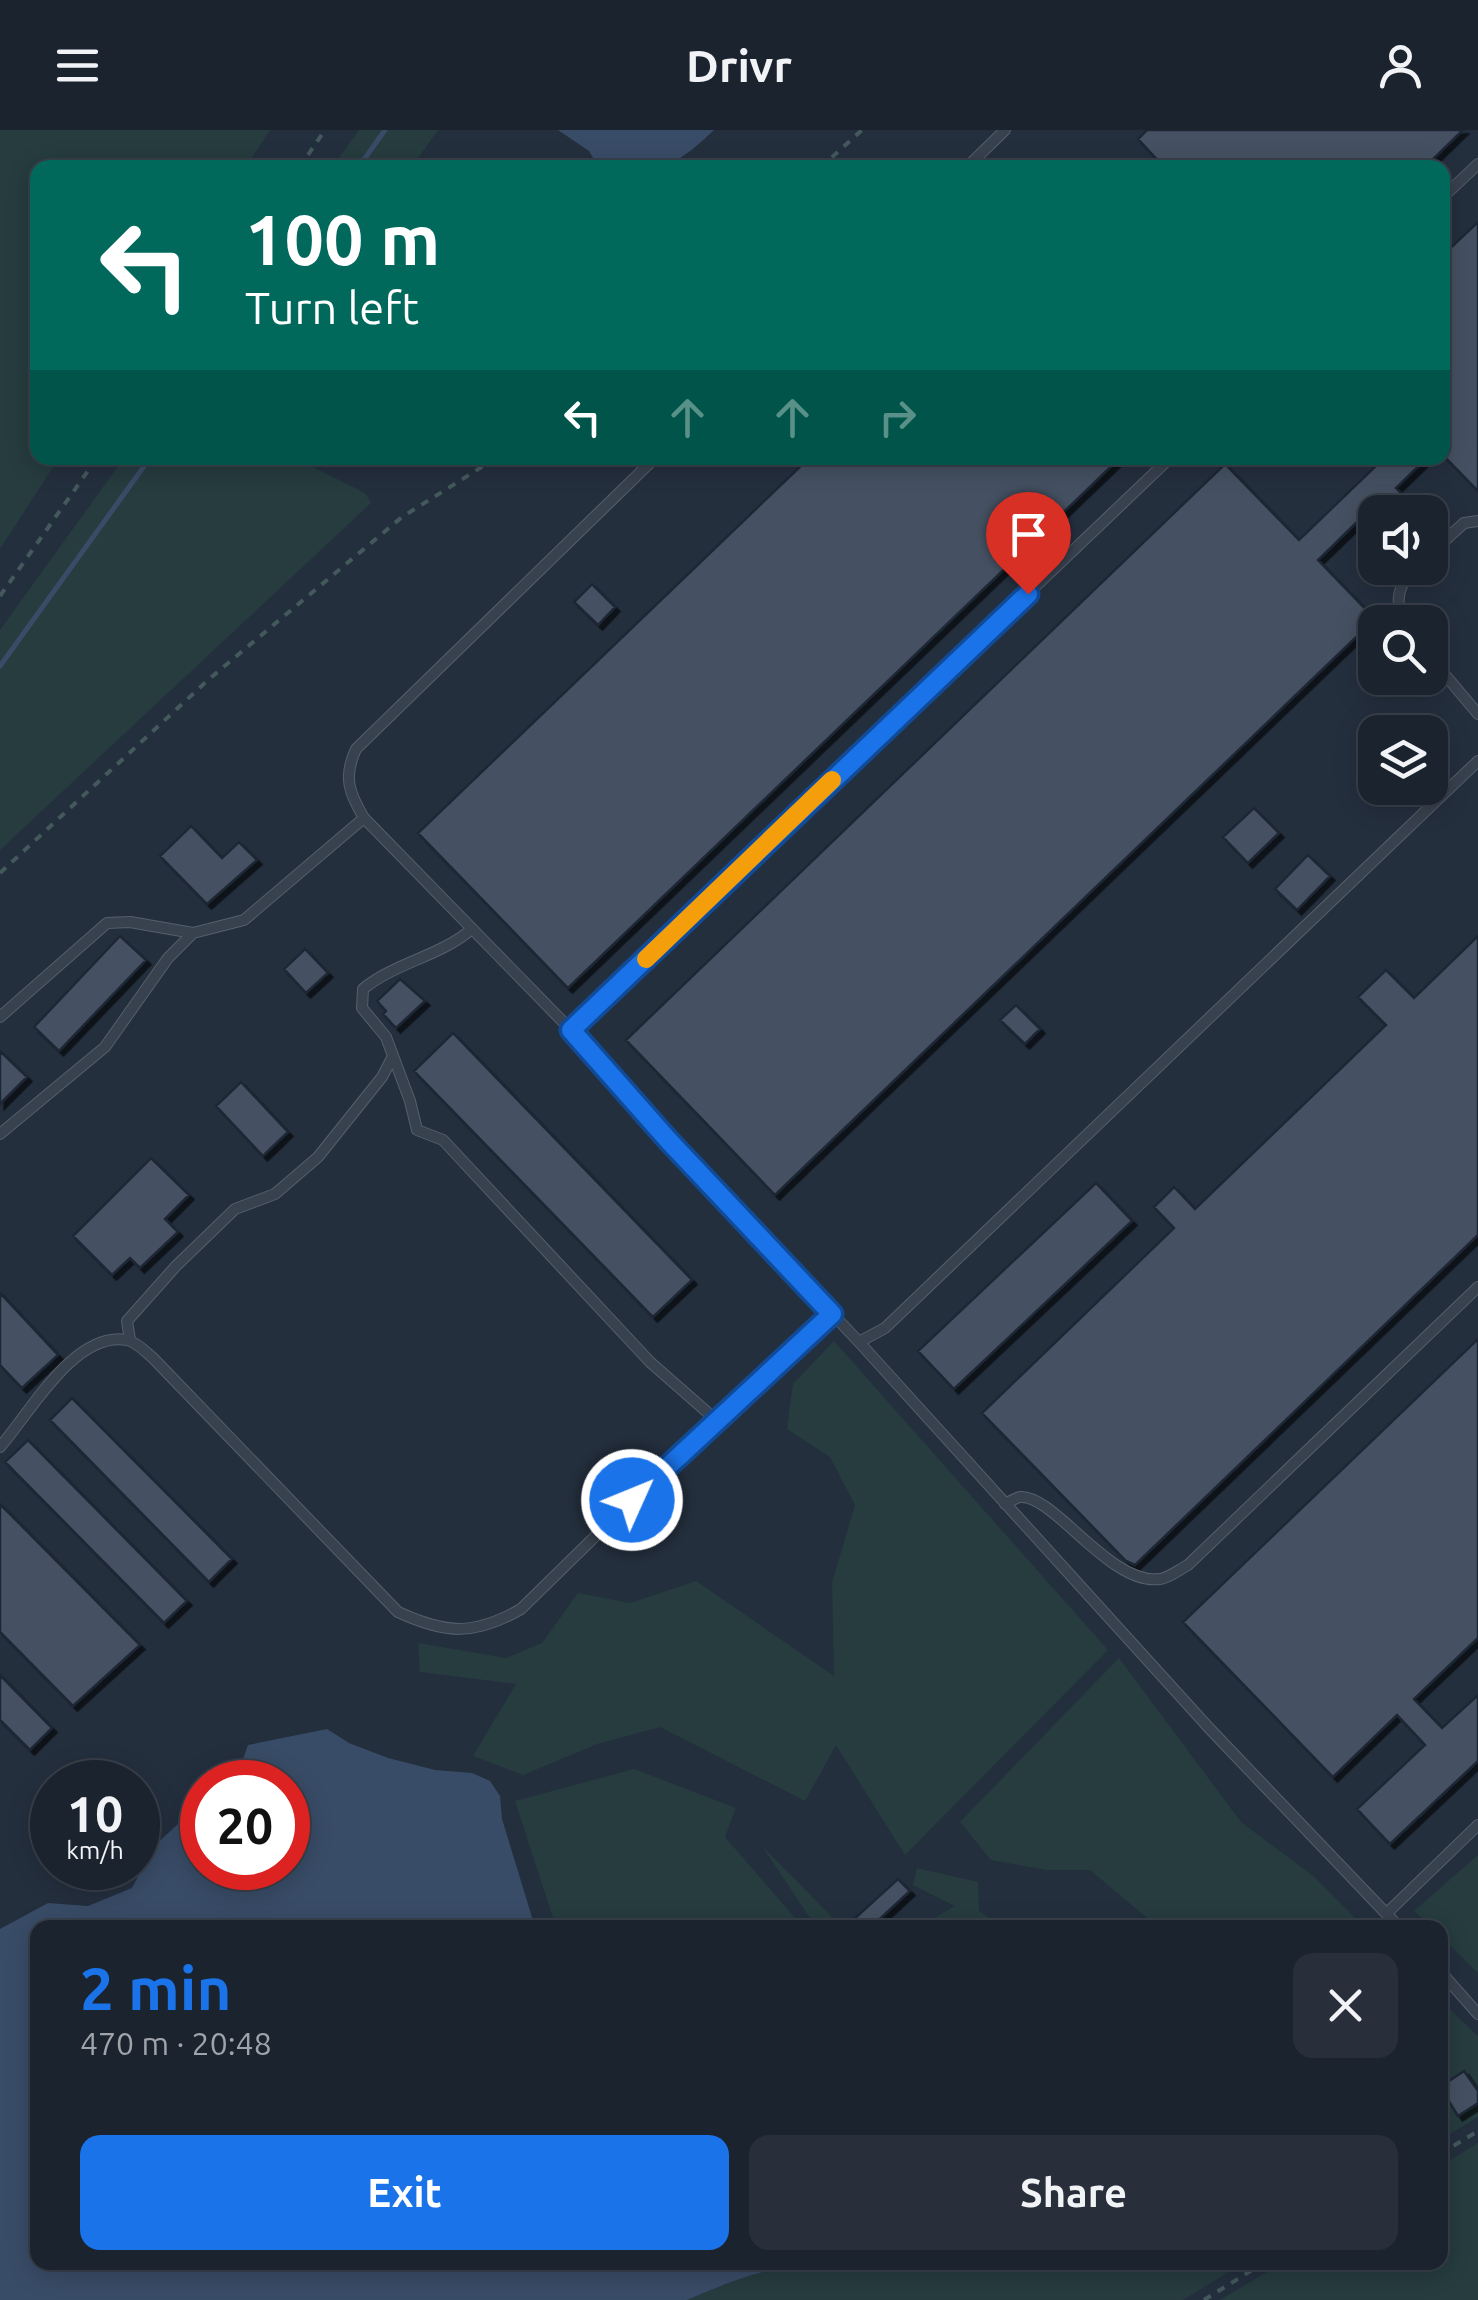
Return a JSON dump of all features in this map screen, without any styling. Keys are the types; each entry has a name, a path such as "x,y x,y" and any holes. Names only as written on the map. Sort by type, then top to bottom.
{"lane":[{"path":"974,160 1005,130"},
{"path":"1450,190 1478,164"},
{"path":"648,465 356,750 348,767 351,797 364,818 571,1030 1209,1728 1394,1920"},
{"path":"571,1030 1163,465"},
{"path":"1448,538 1464,523 1478,520"},
{"path":"1448,678 1478,714"},
{"path":"859,1342 885,1328 1478,761"},
{"path":"0,1017 107,923 130,922 193,933 244,920 364,818"},
{"path":"472,929 452,946 378,976 363,989 362,1008 386,1037 418,1130 443,1140 650,1362 715,1419"},
{"path":"0,1134 105,1047 168,958 193,933"},
{"path":"130,1340 127,1321 176,1266 235,1208 276,1194 318,1157 382,1077 393,1056"},
{"path":"1006,1504 1019,1497 1037,1501 1120,1568 1141,1578 1163,1580 1188,1565 1478,1287"},
{"path":"0,1447 78,1354 104,1340 130,1340 152,1357 398,1612 430,1627 462,1630 494,1624 520,1608 715,1419 832,1314"},
{"path":"1387,1912 1478,1825"},
{"path":"1448,1980 1478,2014"}],"path":[{"path":"304,160 325,130"},
{"path":"829,160 862,130"},
{"path":"0,596 92,465"},
{"path":"0,873 208,680 402,518 485,465"},
{"path":"1448,2149 1478,2131"},
{"path":"1204,2300 1252,2270"}],"green space":[{"path":"0,130 270,130 251,160 30,160 30,465 54,465 0,549"},
{"path":"359,130 438,130 417,160 337,160"},
{"path":"119,465 309,465 365,493 371,503 0,850 0,630"},
{"path":"834,1341 1108,1650 905,1855 836,1745 805,1801 660,1727 597,1744 523,1775 473,1756 516,1684 420,1672 418,1643 506,1658 542,1643 578,1593 630,1603 696,1581 834,1676 832,1583 855,1505 830,1457 787,1429 793,1384"},
{"path":"1119,1658 1241,1822 1312,1875 1357,1920 1150,1920 1090,1870 1046,1870 991,1860 960,1822"},
{"path":"634,1769 736,1808 725,1837 797,1920 554,1920 515,1801"},
{"path":"762,1846 835,1920 811,1920"},
{"path":"1478,1855 1478,1973 1448,1944 1448,1920 1424,1920 1414,1911"},
{"path":"917,1868 978,1882 979,1911 993,1920 931,1920 955,1906 913,1885"},
{"path":"1448,2008 1478,2036 1478,2117 1448,2135"},
{"path":"1478,2143 1478,2300 1220,2300 1270,2270 1448,2270 1448,2161"},
{"path":"772,2270 1232,2270 1183,2300 687,2300"}],"water":[{"path":"558,130 714,130 676,160 594,160 589,151"},
{"path":"327,1729 349,1743 388,1758 435,1770 472,1773 490,1781 500,1796 502,1819 533,1920 30,1920 30,2270 776,2270 731,2282 687,2300 0,2300 0,1929 48,1903 88,1906 127,1890 160,1890 160,1840 180,1822 180,1890 310,1890 310,1760 243,1760 248,1745"}],"building":[{"path":"1147,130 1463,130 1432,160 1158,160 1138,139"},
{"path":"1478,222 1478,491 1450,462 1450,248"},
{"path":"802,465 1113,465 568,988 418,833"},
{"path":"1226,465 1299,540 1377,465 1420,465 1396,488 1403,495 1358,495 1358,521 1318,560 1361,605 1358,605 1358,635 775,1195 626,1040"},
{"path":"592,584 615,607 598,625 574,602"},
{"path":"1254,808 1279,833 1248,863 1223,837"},
{"path":"191,826 222,858 239,842 257,860 207,904 160,856"},
{"path":"1308,855 1330,876 1297,910 1275,889"},
{"path":"120,936 146,960 59,1051 34,1027"},
{"path":"1478,936 1478,1235 1135,1565 1126,1561 982,1413 1174,1228 1154,1207 1174,1187 1195,1209 1386,1025 1358,997 1386,970 1414,998"},
{"path":"305,949 328,973 306,993 284,969"},
{"path":"400,979 425,1001 396,1028 377,1001"},
{"path":"1016,1005 1040,1029 1025,1044 1000,1020"},
{"path":"453,1033 692,1280 653,1317 414,1071"},
{"path":"0,1051 27,1077 0,1104"},
{"path":"241,1082 288,1132 263,1156 216,1106"},
{"path":"151,1158 189,1195 165,1219 178,1232 140,1268 130,1258 112,1275 73,1236"},
{"path":"1096,1183 1132,1221 954,1389 918,1351"},
{"path":"0,1293 58,1355 22,1388 0,1365"},
{"path":"1478,1339 1478,1638 1414,1699 1442,1728 1478,1695 1478,1761 1390,1844 1357,1809 1425,1745 1397,1715 1333,1777 1183,1622"},
{"path":"72,1398 232,1559 209,1582 50,1420"},
{"path":"28,1440 187,1601 164,1623 5,1462"},
{"path":"0,1504 140,1645 73,1706 0,1632"},
{"path":"0,1675 52,1728 30,1750 0,1720"},
{"path":"898,1879 910,1891 879,1920 853,1920"},
{"path":"1464,2071 1478,2091 1478,2103 1458,2116 1448,2100 1448,2082"}],"waterway":[{"path":"364,160 385,130"},
{"path":"0,666 145,465"}],"slow traffic":[{"path":"646,959 832,780"}],"route":[{"path":"632,1500 832,1314 571,1030 1028,594"}]}
